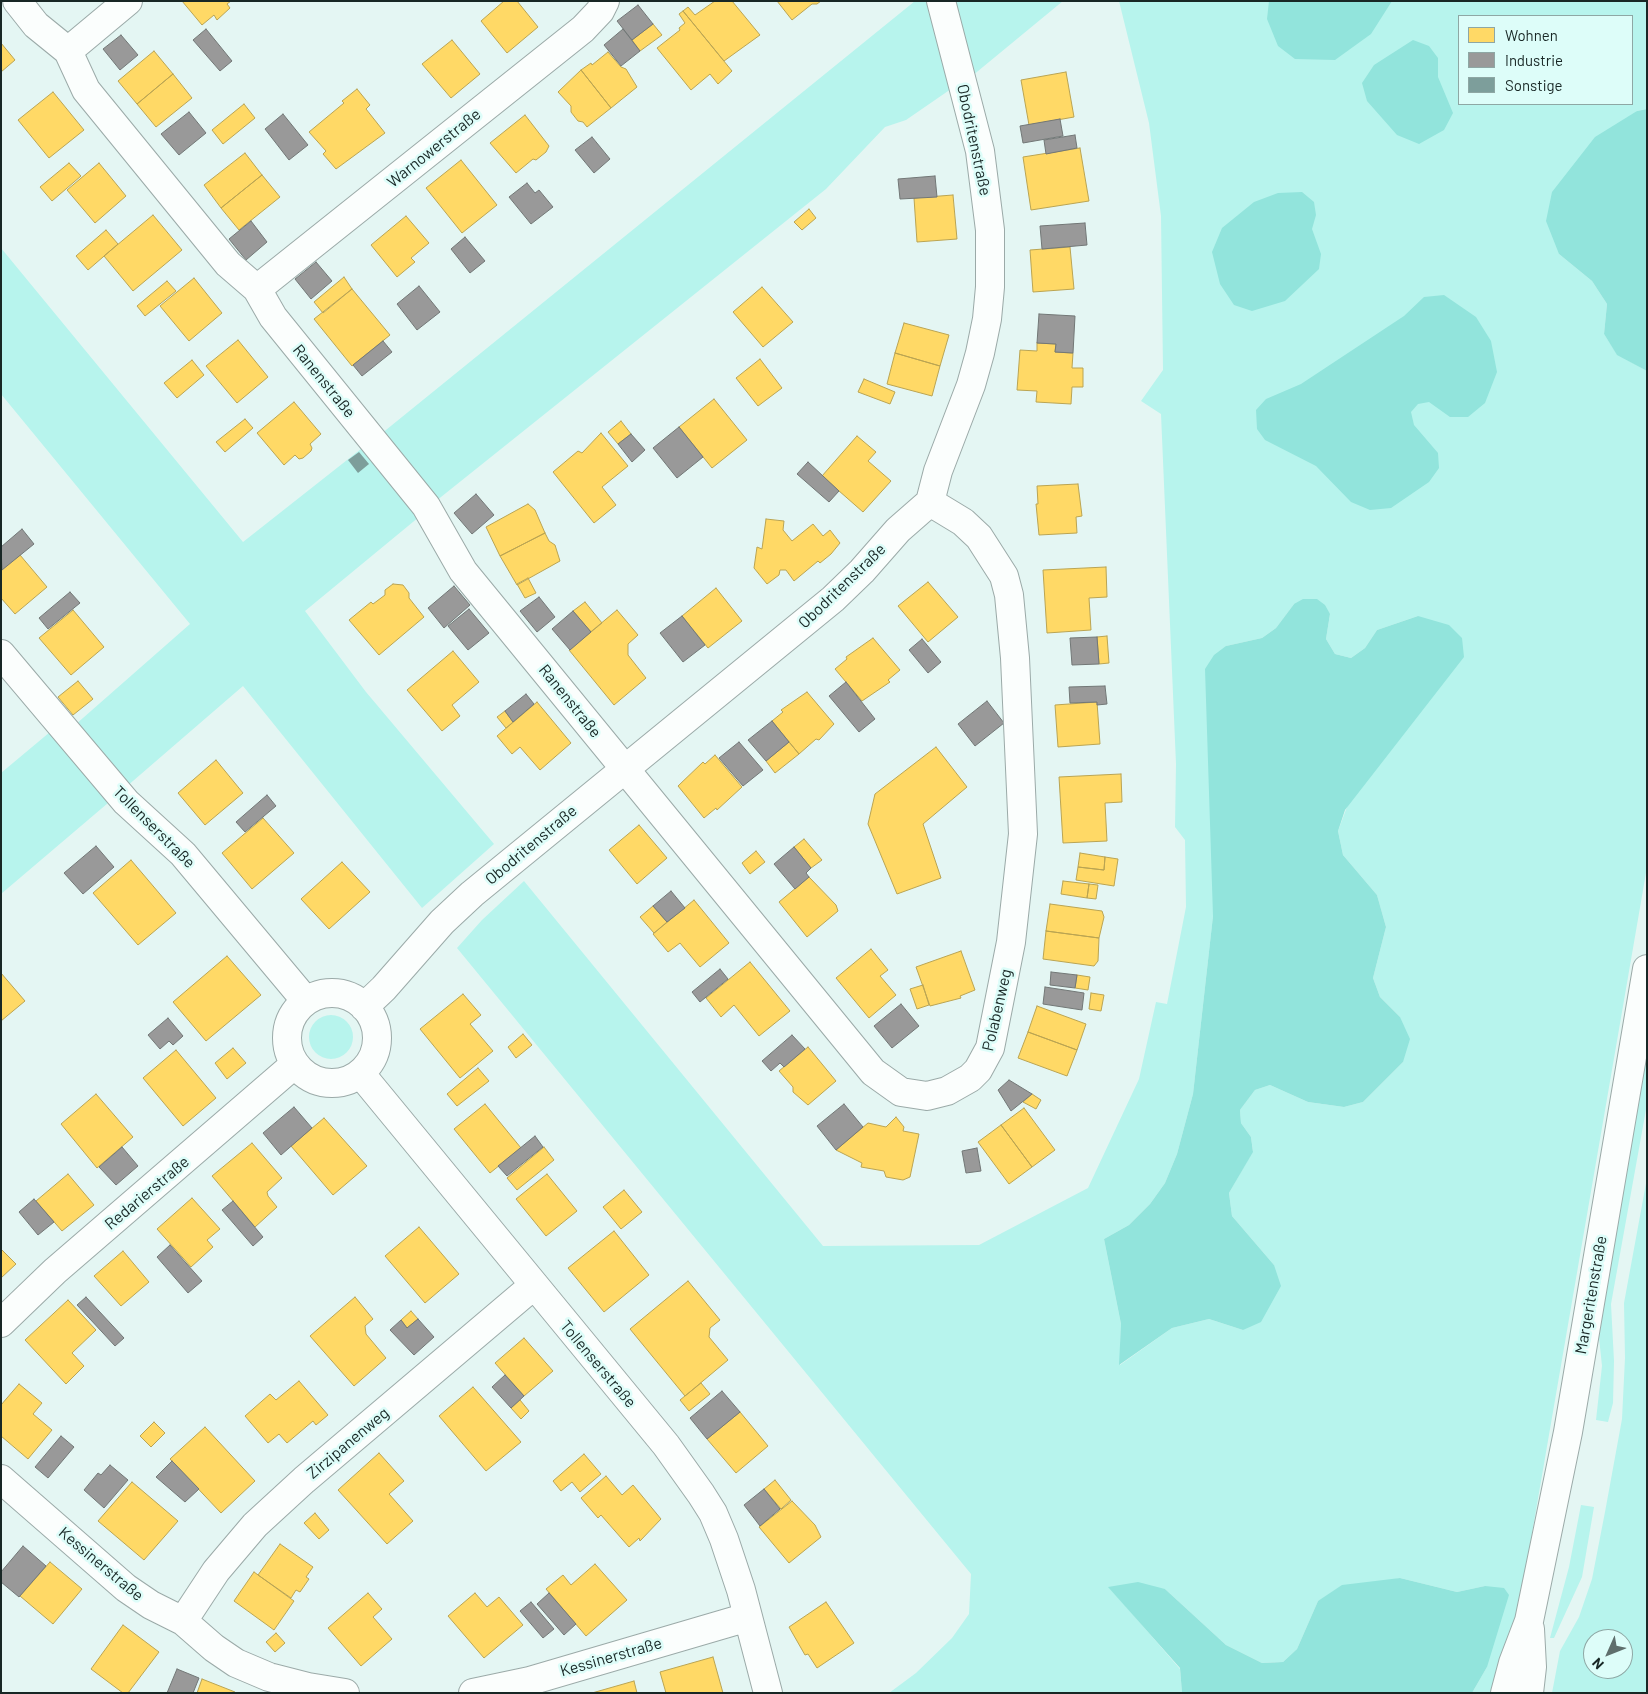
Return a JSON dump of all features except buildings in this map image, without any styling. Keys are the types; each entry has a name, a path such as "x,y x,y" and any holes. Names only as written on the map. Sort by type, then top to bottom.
{"street":[{"name":"Ranenstraße","path":"16,1 36,25 68,51 86,90 228,264 257,289 273,317 426,506 463,571 624,769"},
{"path":"68,51 128,1"},
{"name":"Warnowerstraße","path":"257,289 583,29 600,11 605,1"},
{"name":"Obodritenstraße","path":"364,1007 390,981 442,922 472,894 833,599 862,571 898,530 930,502 938,471 971,385 980,353 988,318 990,287 990,230 980,151 940,1"},
{"name":"Polabenweg","path":"624,769 873,1072 901,1092 913,1095 938,1094 970,1078 978,1070 990,1048 1012,942 1023,834 1015,658 1009,595 1004,576 994,557 979,537 963,522 930,502"},
{"name":"Tollenserstraße","path":"1,654 126,802 182,854 306,1001"},
{"name":"Margeritenstraße","path":"1505,1693 1513,1663 1529,1621 1568,1432 1647,969"},
{"path":"336,994 354,999 364,1007 373,1019 377,1033 376,1048 370,1062 360,1073 348,1080 326,1082 306,1074 295,1064 289,1052 288,1031 295,1011 306,1001 317,995 336,994"},
{"name":"Redarierstraße","path":"1,1323 55,1271 295,1064"},
{"name":"Tollenserstraße","path":"360,1073 666,1445 701,1494 713,1514 724,1539 748,1617 768,1693"},
{"name":"Zirzipanenweg","path":"183,1621 216,1571 255,1525 304,1480 534,1286"},
{"name":"Kessinerstraße","path":"1,1479 126,1588 151,1605 183,1621 214,1648 236,1662 269,1677 308,1687 345,1693"},
{"name":"Kessinerstraße","path":"473,1693 530,1681 748,1617"},
{"name":"Margeritenstraße","path":"1529,1621 1532,1667 1529,1693"}],"shaded area":[{"path":"915,1 926,1 951,89 906,120 885,127 826,189 436,501 381,434"},
{"path":"951,1 1063,1 972,76"},
{"path":"1119,1 1647,1 1647,109 1637,111 1559,254 1592,281 1607,304 1604,334 1617,354 1647,371 1647,867 1516,1626 1495,1693 1472,1693 1487,1667 1485,1586 1457,1592 1400,1578 1318,1601 1297,1649 1283,1662 1262,1663 1226,1645 1165,1589 1109,1587 1180,1669 1182,1693 889,1693 916,1673 952,1638 969,1614 971,1574 457,948 482,920 524,881 823,1246 979,1245 1088,1188 1139,1079 1156,1002 1167,1004 1186,907 1185,840 1175,827 1176,764 1161,414 1141,401 1163,370 1161,216 1149,123","holes":["1294,604 1330,614 1326,639 1335,654 1351,658 1365,648 1377,630 1418,616 1338,831 1343,855 1377,895 1386,927 1373,978 1380,997 1400,1017 1403,1062 1363,1102 1344,1107 1308,1102 1270,1085 1255,1090 1240,1110 1241,1123 1251,1137 1253,1151 1229,1193 1232,1216 1274,1265 1243,1330 1209,1319 1172,1328 1120,1365 1121,1324 1104,1239 1129,1225 1150,1204 1165,1183 1177,1154 1193,1094 1213,916 1226,646 1262,638 1276,628"]},
{"path":"1269,1 1392,1 1371,34 1335,60 1295,59 1278,46 1267,19"},
{"path":"1413,40 1429,46 1438,58 1438,77 1453,113 1444,130 1419,144 1397,135 1367,101 1362,83 1374,65"},
{"path":"1647,109 1647,371 1617,355 1604,334 1607,304 1592,281 1559,254 1546,221 1552,192 1595,137 1637,111"},
{"path":"1302,192 1314,202 1316,215 1312,229 1321,254 1319,269 1285,301 1252,311 1234,305 1220,284 1212,252 1222,228 1254,202 1278,193"},
{"path":"1,248 243,542 361,449 419,517 305,611 366,692 494,844 422,908 243,686 126,787 75,725 190,624 1,394"},
{"path":"1444,295 1476,317 1491,341 1497,372 1485,403 1468,417 1450,417 1429,402 1418,404 1411,412 1414,425 1438,453 1439,468 1429,482 1391,508 1370,510 1351,502 1316,466 1265,440 1257,429 1256,410 1266,399 1301,384 1404,316 1424,297"},
{"path":"1303,599 1317,599 1325,605 1330,614 1326,639 1335,654 1351,658 1365,648 1377,630 1418,616 1449,625 1462,638 1464,657 1345,810 1338,831 1343,855 1377,895 1386,927 1373,978 1380,997 1400,1017 1410,1039 1403,1062 1363,1102 1344,1107 1308,1102 1270,1085 1255,1090 1240,1110 1241,1123 1251,1137 1253,1152 1229,1193 1232,1216 1274,1265 1281,1286 1261,1322 1243,1330 1209,1319 1172,1328 1119,1365 1121,1324 1104,1239 1129,1225 1150,1204 1165,1183 1177,1154 1193,1094 1213,916 1205,669 1214,655 1226,646 1262,638 1276,628 1294,604"},
{"path":"50,732 108,803 1,894 1,773"},
{"path":"331,1015 343,1019 349,1025 353,1037 349,1049 343,1055 331,1059 319,1055 313,1049 309,1037 313,1025 319,1019"},
{"path":"1647,1036 1647,1104 1611,1304 1614,1361 1613,1403 1608,1422 1596,1420 1602,1366 1598,1328"},
{"path":"1647,1178 1647,1693 1552,1693 1560,1651 1579,1617 1592,1579 1622,1419 1625,1358 1624,1303"},
{"path":"1581,1505 1594,1507 1582,1577 1554,1638 1550,1638 1569,1567"},
{"path":"1400,1578 1457,1592 1485,1586 1504,1588 1509,1595 1487,1667 1472,1693 1182,1693 1180,1668 1108,1587 1138,1582 1165,1589 1226,1645 1262,1663 1283,1662 1297,1649 1318,1601 1342,1585"}]}
